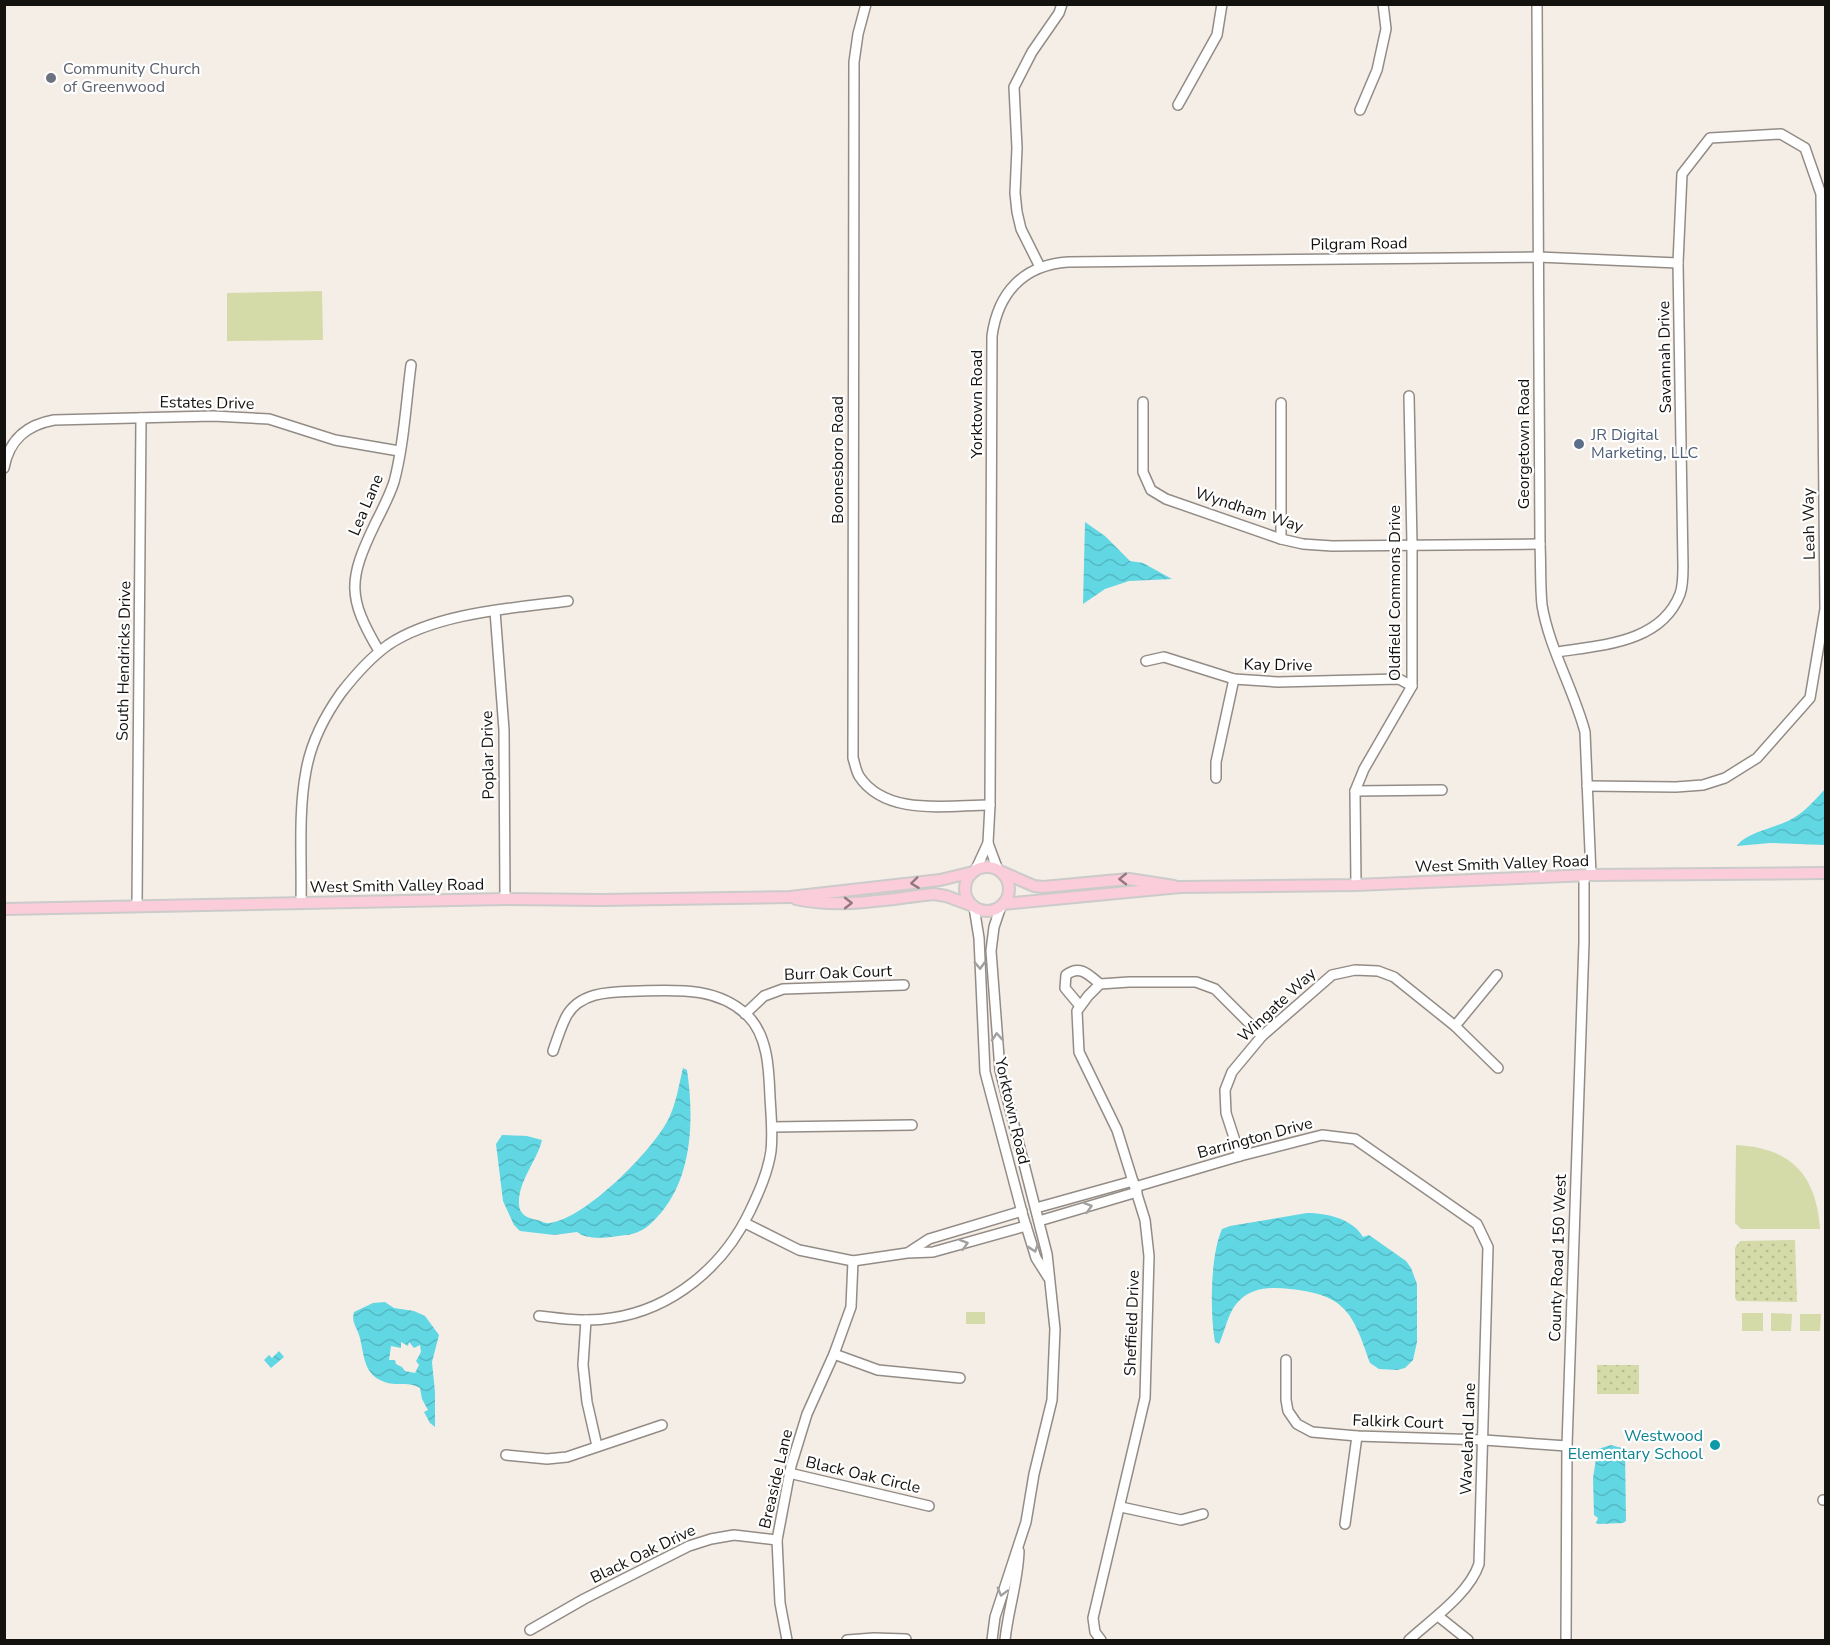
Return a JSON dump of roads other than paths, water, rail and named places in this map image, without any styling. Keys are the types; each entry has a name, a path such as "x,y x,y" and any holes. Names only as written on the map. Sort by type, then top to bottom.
{"main road":[{"path":"985,867 1000,871 1010,889 1008,898 1002,905 988,911 973,907 967,900 965,888 967,879 974,871 985,867"},
{"name":"West Smith Valley Road","path":"4,909 505,899 790,897 940,880 974,871"},
{"name":"West Smith Valley Road","path":"1000,871 1034,886 1043,887 1129,879 1180,888"},
{"name":"West Smith Valley Road","path":"1002,905 1180,888 1356,885 1587,875 1826,873"},
{"name":"West Smith Valley Road","path":"790,897 809,902 855,903 934,894 946,896 973,907"}],"street":[{"name":"Boonesboro Road","path":"866,4 854,62 853,758 858,775 869,787 894,802 914,805 990,805"},
{"path":"1040,267 1021,229 1017,212 1014,87 1032,52 1059,13 1062,4"},
{"path":"1178,105 1217,35 1222,4"},
{"path":"1360,110 1377,70 1386,29 1383,4"},
{"name":"Georgetown Road","path":"1537,4 1542,605 1548,630 1580,711 1585,732 1587,875"},
{"name":"Leah Way","path":"1587,786 1676,787 1703,785 1725,778 1757,758 1810,698 1825,609 1821,194 1804,148 1781,134 1755,135"},
{"name":"Savannah Drive","path":"1557,652 1639,636 1659,624 1674,606 1681,592 1683,566 1678,263 1682,174 1710,138 1755,135"},
{"name":"Pilgram Road","path":"1040,267 1068,262 1538,257 1678,263"},
{"name":"Yorktown Road","path":"974,871 988,843 990,805 992,336 1002,300 1017,282 1040,267"},
{"name":"Lea Lane","path":"379,651 359,612 355,579 361,554 393,485 411,364"},
{"name":"Oldfield Commons Drive","path":"1356,885 1355,791 1364,770 1412,686 1409,396"},
{"name":"Wyndham Way","path":"1143,402 1143,472 1151,490 1166,499 1281,539 1303,544 1332,546 1540,544"},
{"path":"1281,404 1281,539"},
{"name":"Estates Drive","path":"4,468 9,451 16,440 25,430 43,422 213,416 269,419 334,440 399,451"},
{"name":"South Hendricks Drive","path":"137,905 141,418"},
{"path":"301,903 303,786 309,754 327,713 355,675 379,651 419,628 495,611 568,602"},
{"name":"Poplar Drive","path":"495,611 504,730 505,899"},
{"name":"Kay Drive","path":"1146,661 1164,657 1234,679 1278,682 1399,679 1412,686"},
{"path":"1216,778 1216,762 1234,679"},
{"path":"1355,791 1442,790"},
{"name":"Yorktown Road","path":"988,843 1000,871"},
{"name":"County Road 150 West","path":"1566,1641 1567,1446 1587,875"},
{"name":"Yorktown Road","path":"1002,905 994,927 991,951 1000,1070 1047,1254 1055,1329 1052,1400 1019,1546 1016,1586 1007,1620 1005,1641"},
{"name":"Yorktown Road","path":"973,907 978,933 985,1072 1026,1226 1036,1257 1049,1279"},
{"path":"1100,984 1079,1009 1065,988 1066,975 1072,970 1081,970 1100,984 1169,981 1203,984 1222,994 1262,1036"},
{"name":"Wingate Way","path":"1240,1156 1226,1113 1225,1090 1232,1072 1262,1036 1332,975 1355,970 1378,971 1394,978 1455,1026 1498,1068"},
{"path":"1455,1026 1497,975"},
{"name":"Burr Oak Court","path":"745,1014 764,996 783,989 904,985"},
{"path":"539,1316 586,1320 612,1318 636,1312 681,1292 706,1273 731,1245 745,1223 762,1185 771,1152 769,1073 762,1040 745,1014 724,1000 699,992 635,991 599,994 582,1000 570,1010 553,1050"},
{"name":"Sheffield Drive","path":"1079,1009 1079,1052 1117,1130 1147,1228 1149,1256 1145,1398 1093,1618 1095,1632"},
{"path":"772,1126 912,1125"},
{"name":"Barrington Drive","path":"1135,1187 1322,1135 1355,1140 1476,1224 1488,1247"},
{"path":"1036,1208 1135,1187"},
{"path":"1039,1221 1135,1187"},
{"path":"906,1253 929,1239 1022,1211"},
{"path":"745,1223 799,1250 853,1261 906,1253 933,1252 1026,1226"},
{"name":"Waveland Lane","path":"1409,1641 1469,1583 1479,1564 1488,1247"},
{"name":"Breaside Lane","path":"787,1641 780,1603 777,1540 789,1473 807,1414 834,1354 851,1307 853,1261"},
{"path":"586,1320 583,1365 587,1402 597,1446"},
{"path":"834,1354 878,1370 960,1378"},
{"name":"Falkirk Court","path":"1287,1360 1286,1400 1291,1416 1297,1424 1312,1432 1357,1437 1484,1440 1567,1446"},
{"path":"506,1455 547,1459 567,1457 662,1425"},
{"path":"1345,1524 1357,1437"},
{"name":"Black Oak Circle","path":"789,1473 929,1506"},
{"path":"1121,1507 1181,1520 1203,1514"},
{"name":"Black Oak Drive","path":"530,1630 584,1599 689,1546 734,1535 777,1540"},
{"name":"Yorktown Road","path":"992,1641 995,1617 1010,1566 1019,1546"},
{"path":"1437,1616 1468,1641"},
{"path":"1088,1641 1095,1632 1101,1641"},
{"path":"847,1641 874,1638 906,1639"}],"water":[{"path":"1085,522 1105,536 1130,561 1143,563 1172,579 1129,581 1105,589 1083,604"},
{"path":"1825,789 1825,845 1770,843 1737,846 1753,834 1795,817"},
{"path":"683,1068 687,1070 689,1088 689,1145 680,1181 672,1198 651,1223 635,1233 602,1238 581,1235 577,1232 554,1235 520,1231 514,1225 503,1201 496,1144 502,1135 527,1136 542,1140 521,1187 519,1208 522,1213 547,1223 565,1218 599,1197 616,1182 660,1133 671,1114"},
{"path":"1307,1213 1323,1214 1346,1221 1363,1237 1369,1235 1406,1261 1411,1268 1417,1284 1417,1342 1413,1360 1405,1368 1379,1369 1370,1363 1358,1331 1345,1309 1324,1296 1290,1289 1264,1289 1246,1295 1233,1309 1219,1344 1215,1342 1212,1285 1215,1254 1222,1229"},
{"path":"385,1302 394,1308 414,1311 425,1316 439,1335 432,1362 435,1427 424,1412 428,1410 422,1399 420,1388 410,1384 390,1384 380,1380 374,1376 366,1364 353,1317 354,1312 373,1303","holes":["401,1342 408,1346 409,1342 414,1348 420,1345 421,1352 416,1361 419,1365 415,1373 405,1371 396,1364 395,1360 389,1360 391,1346 401,1348"]},
{"path":"279,1351 284,1357 271,1368 264,1360 269,1355 272,1358"},
{"path":"1611,1445 1625,1449 1626,1521 1599,1524 1596,1523 1598,1518 1594,1515 1593,1478 1598,1449"}],"place":[{"name":"Community Church of Greenwood","path":"51,78"},
{"name":"JR Digital Marketing, LLC","path":"1579,444"},
{"name":"Westwood Elementary School","path":"1715,1445"}]}
